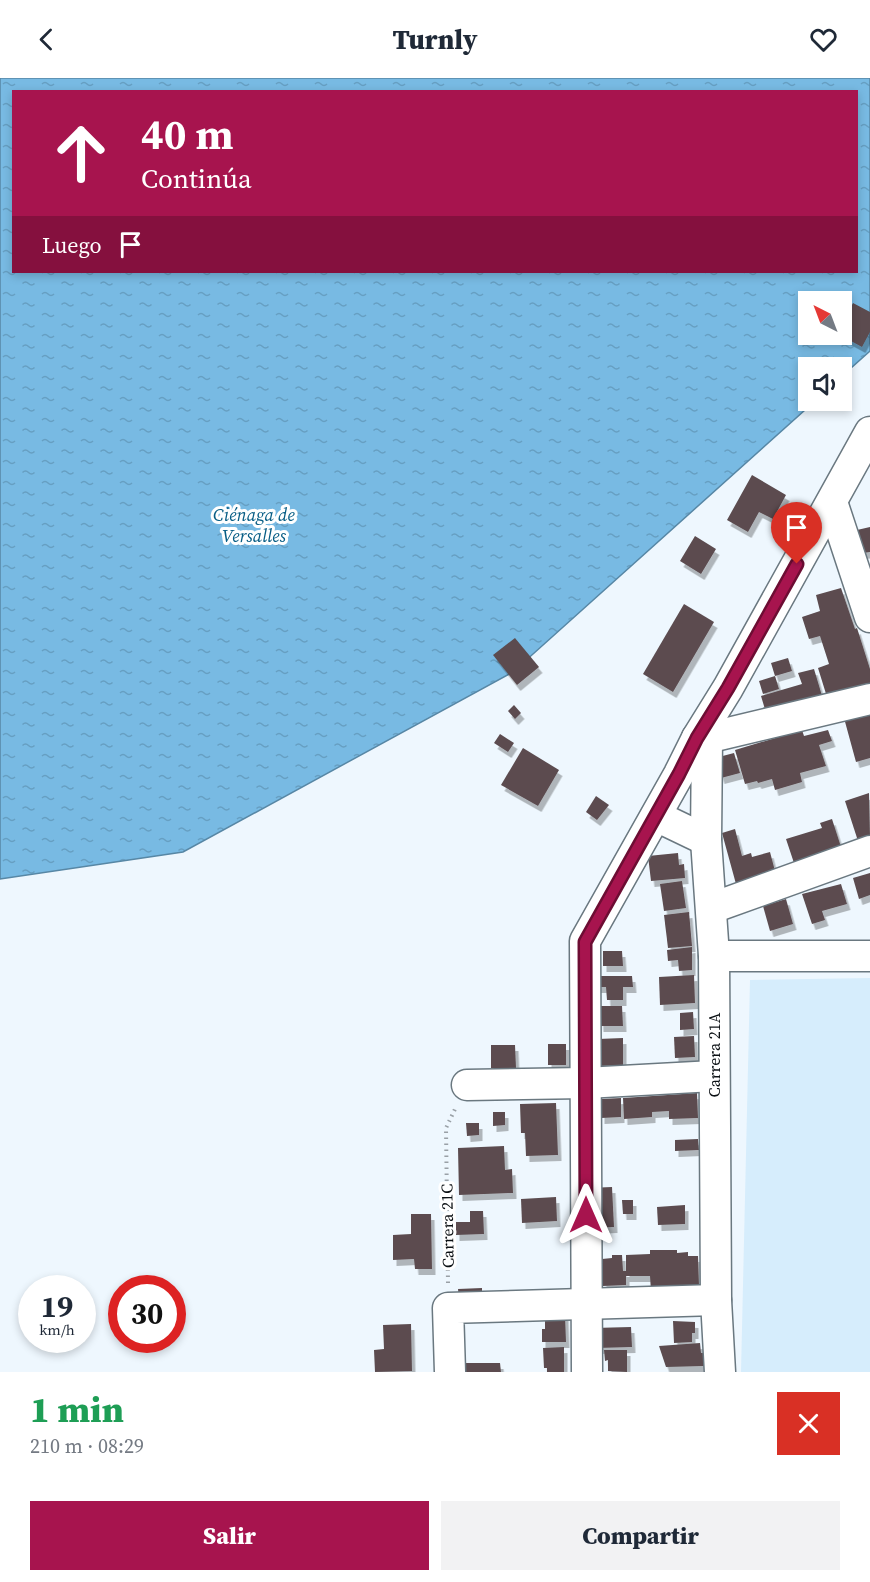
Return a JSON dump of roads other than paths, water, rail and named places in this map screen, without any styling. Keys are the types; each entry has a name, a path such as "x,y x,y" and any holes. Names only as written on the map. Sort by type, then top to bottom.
{"street":[{"path":"587,1372 585,942 702,738 870,432"},
{"path":"832,502 870,617"},
{"path":"702,738 870,699"},
{"name":"Carrera 21A","path":"702,738 714,956 716,1300 720,1372"},
{"path":"656,816 706,840"},
{"path":"711,908 870,851"},
{"path":"714,956 870,956"},
{"path":"467,1085 585,1083 714,1076"},
{"path":"450,1372 448,1308 716,1300"}],"water":[{"name":"Ciénaga de Versalles","path":"0,78 870,78 870,351 852,367 852,357 798,357 798,411 804,411 513,672 183,852 0,879"}]}
